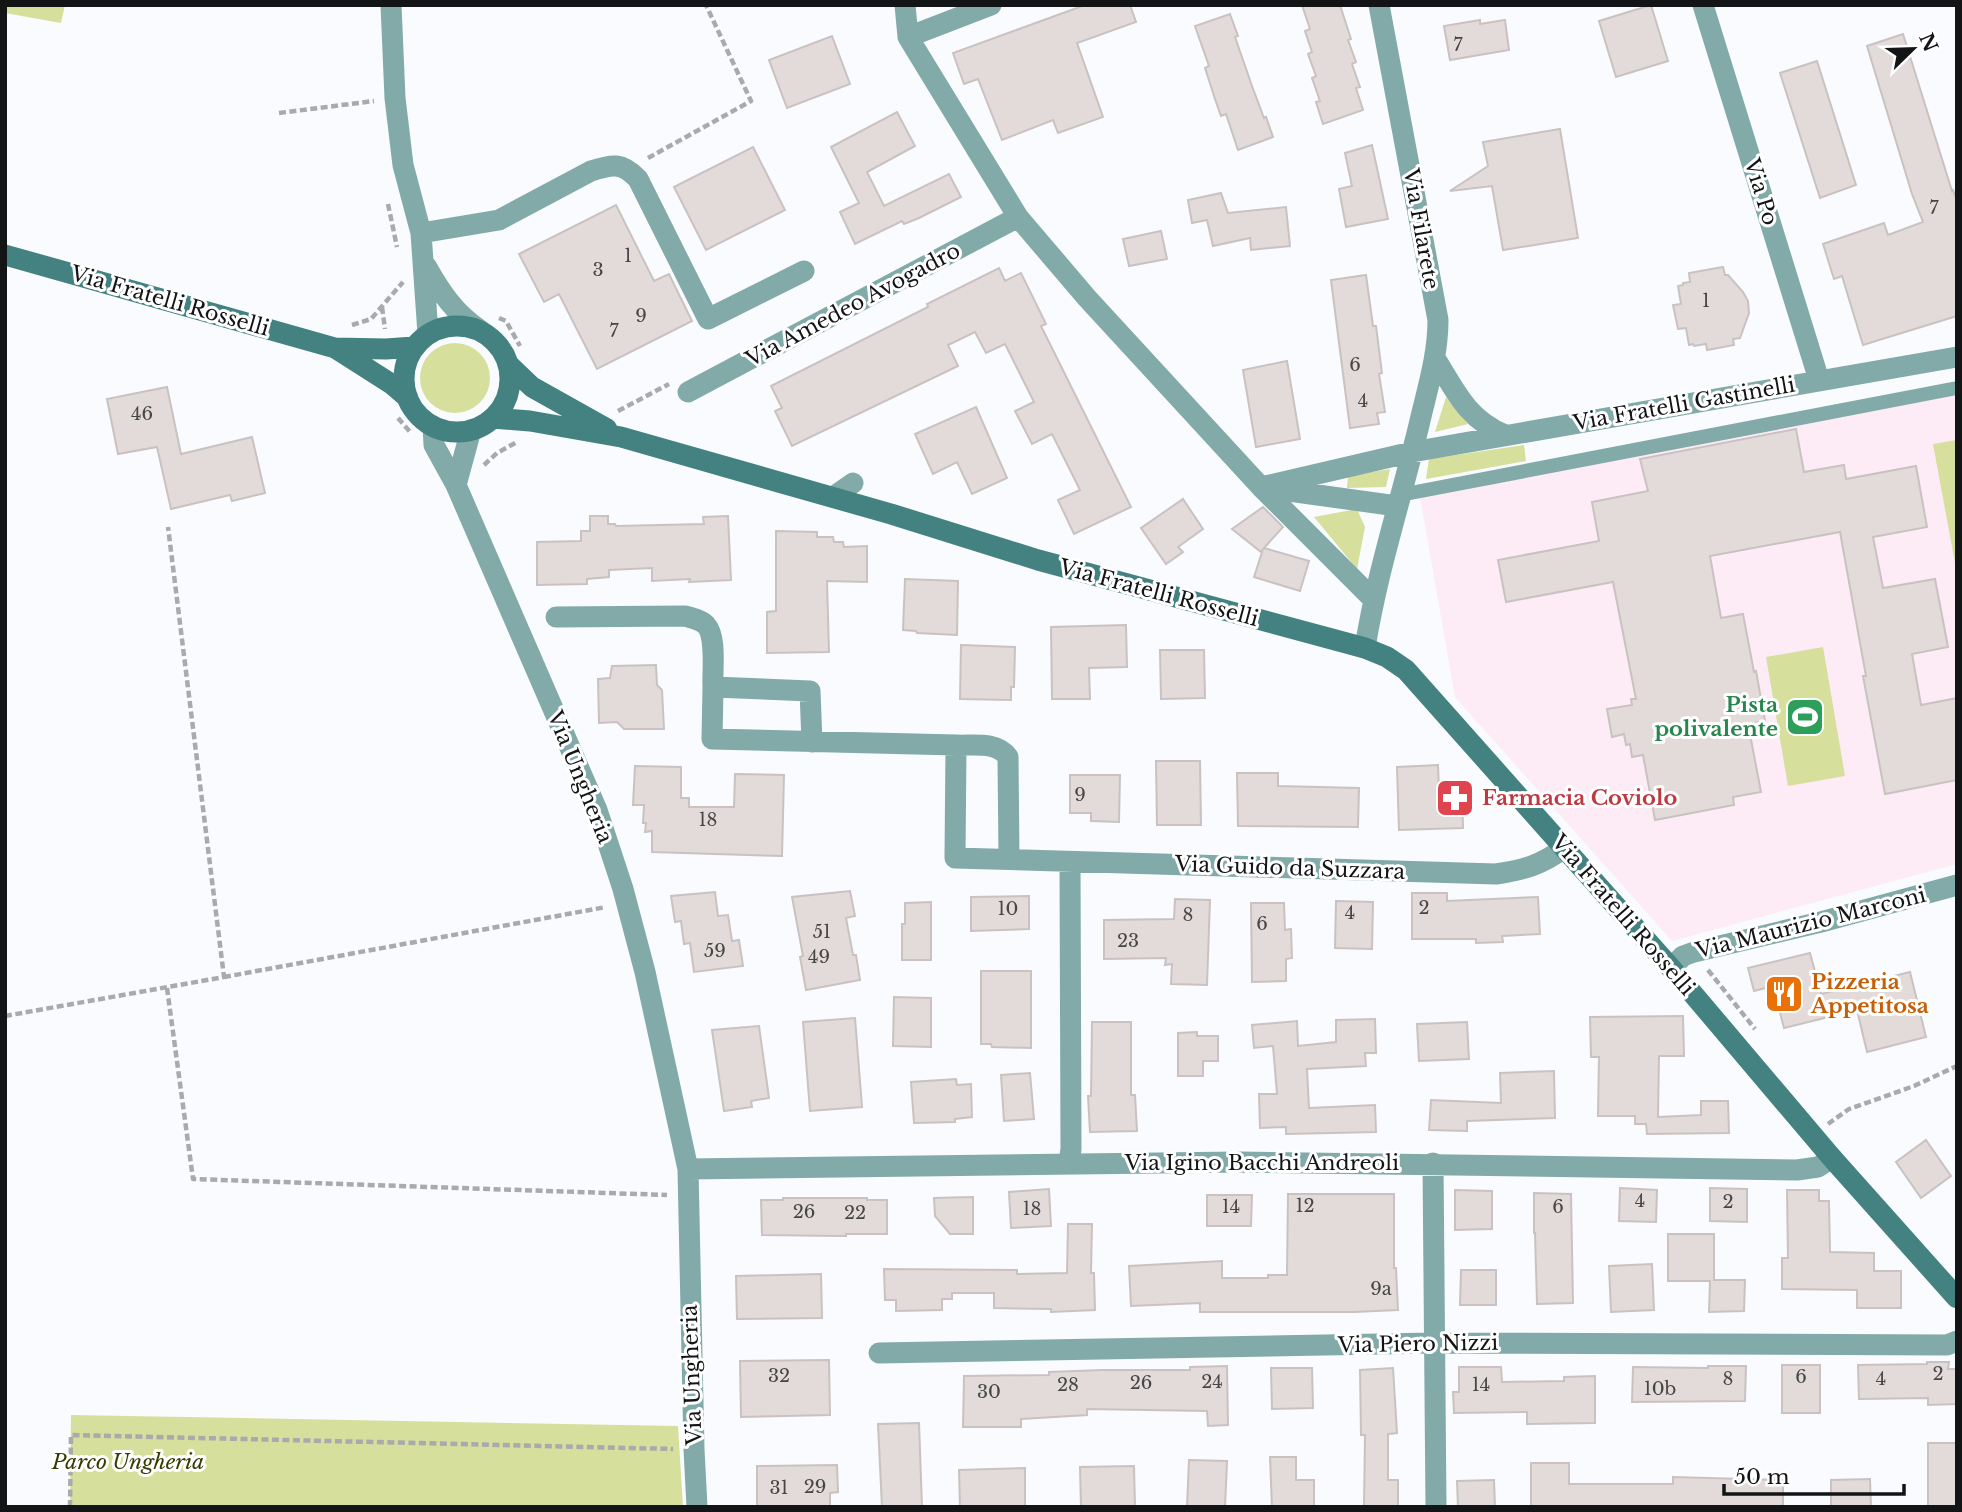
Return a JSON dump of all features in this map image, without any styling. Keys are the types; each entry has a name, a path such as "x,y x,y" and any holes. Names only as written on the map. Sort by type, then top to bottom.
{"street":[{"path":"391,5 403,165 421,233 421,340 405,366 408,397"},
{"path":"905,5 908,37 1018,217 1087,299 1261,487 1373,599"},
{"path":"908,37 991,5"},
{"name":"Via Filarete","path":"1379,5 1438,320 1435,358 1412,452"},
{"name":"Via Po","path":"1703,5 1819,380"},
{"path":"421,233 499,220 591,171 619,165 629,169 638,179 708,319 804,271"},
{"name":"Via Amedeo Avogadro","path":"688,392 1018,217"},
{"name":"Via Fratelli Rosselli","path":"5,255 335,348 386,349 421,340 440,328 467,326 480,330 492,339 502,350 508,364 532,387 621,436"},
{"path":"422,258 441,292 465,321 480,330"},
{"name":"Via Fratelli Rosselli","path":"335,348 393,385 408,397 413,409 433,426"},
{"name":"Via Fratelli Gastinelli","path":"1261,487 1412,452 1957,357"},
{"path":"1435,358 1473,415 1487,428 1506,435"},
{"path":"433,426 458,432 471,430 493,418 503,407 508,393 508,364"},
{"name":"Via Fratelli Rosselli","path":"493,418 524,420 621,436 1038,560 1365,648 1387,657 1406,670 1671,968 1832,1158 1957,1298"},
{"name":"Via Ungheria","path":"433,426 434,445 456,485 597,810 627,903 645,972 688,1169 697,1507"},
{"path":"456,485 471,430"},
{"path":"1365,648 1373,599 1412,452"},
{"path":"833,497 853,483"},
{"path":"1261,487 1398,501"},
{"path":"556,617 685,617 699,620 712,636 712,739 992,746 1005,752 1008,757 1009,859"},
{"path":"713,687 810,691 812,742"},
{"name":"Via Guido da Suzzara","path":"956,746 955,858 1496,874 1522,871 1547,861 1564,848"},
{"path":"1069,1163 1070,862"},
{"name":"Via Maurizio Marconi","path":"1671,968 1683,956 1694,952 1821,922 1957,885"},
{"name":"Via Ungheria","path":"668,1081 689,1244"},
{"name":"Via Igino Bacchi Andreoli","path":"688,1169 1069,1163 1433,1163 1797,1170 1818,1167 1832,1158"},
{"path":"1433,1163 1436,1507"},
{"name":"Via Piero Nizzi","path":"879,1353 1434,1343 1947,1345 1957,1341"}],"lane":[{"path":"1398,501 1957,388"}],"path":[{"path":"629,169 751,101 706,5"},
{"path":"279,113 396,98"},
{"path":"168,527 224,977"},
{"path":"5,1016 627,903"},
{"path":"167,988 192,1179 681,1196"},
{"path":"1815,1136 1849,1109 1914,1086 1957,1066"},
{"path":"70,1507 71,1435 694,1449"}],"shaded area":[{"path":"1957,388 1957,864 1672,941 1455,697 1419,491"}],"green space":[{"path":"5,5 65,5 61,23 5,13"},
{"path":"462,343 475,349 484,358 488,364 488,392 480,403 469,411 448,413 430,403 422,392 420,371 430,353 441,345"},
{"path":"1446,397 1468,424 1435,432"},
{"path":"1957,440 1957,574 1933,444"},
{"path":"1524,445 1526,461 1426,479 1429,459"},
{"path":"1390,469 1386,487 1347,488 1348,476"},
{"path":"1357,509 1365,527 1357,569 1314,517"},
{"name":"Pista polivalente","path":"1823,647 1845,776 1788,786 1766,657"},
{"name":"Parco Ungheria","path":"71,1415 678,1426 683,1507 70,1507"}],"building":[{"path":"1085,5 1130,5 1136,22 1077,43 1103,117 1058,133 1053,120 1002,140 978,79 964,84 953,53"},
{"path":"1302,5 1340,5 1351,39 1348,40 1356,62 1352,64 1360,87 1356,88 1363,110 1323,124 1316,102 1320,101 1312,78 1316,76 1308,54 1312,52 1305,31 1310,29"},
{"path":"1651,5 1668,61 1616,77 1599,21"},
{"path":"1230,14 1252,86 1273,137 1238,150 1226,114 1221,116 1215,99 1205,68 1209,66 1195,26"},
{"path":"1480,20 1480,24 1505,20 1509,50 1450,60 1444,26"},
{"path":"1903,34 1957,201 1957,316 1863,345 1842,276 1834,279 1823,244 1884,223 1888,235 1923,222 1867,46"},
{"path":"832,36 850,84 787,108 769,60"},
{"path":"1817,61 1856,185 1820,198 1780,73"},
{"path":"897,112 915,146 867,172 884,206 949,174 961,197 919,218 904,224 902,221 855,244 840,212 859,203 831,147"},
{"path":"1560,129 1578,238 1503,250 1492,186 1450,191 1488,166 1483,142"},
{"path":"1372,145 1388,219 1346,227 1339,189 1352,186 1345,153"},
{"path":"753,147 785,210 706,250 674,187"},
{"path":"1221,193 1228,213 1286,207 1290,246 1251,250 1250,238 1213,246 1207,220 1192,223 1188,200"},
{"path":"616,205 654,281 669,274 692,321 597,369 559,294 544,302 519,254"},
{"path":"1161,231 1167,259 1129,266 1123,239"},
{"path":"1723,267 1725,275 1728,275 1748,301 1749,313 1740,338 1733,339 1734,345 1707,350 1706,344 1689,345 1686,328 1678,329 1673,305 1681,304 1678,286 1690,282 1689,273"},
{"path":"999,268 1005,281 1021,273 1046,324 1041,326 1131,507 1074,534 1058,500 1080,490 1052,434 1032,444 1015,411 1034,402 1005,344 986,353 975,332 948,345 958,366 792,446 775,411 782,408 771,386"},
{"path":"1366,275 1373,326 1376,326 1385,412 1377,413 1379,424 1350,428 1331,280"},
{"path":"1287,361 1300,439 1256,447 1243,370"},
{"path":"167,387 181,454 252,437 265,493 232,501 230,495 171,509 157,447 118,454 107,399"},
{"path":"976,407 1007,478 972,494 957,462 933,474 915,434"},
{"path":"1796,429 1804,472 1844,465 1846,479 1916,466 1927,527 1873,537 1883,588 1935,579 1948,647 1912,654 1921,705 1957,698 1957,780 1885,794 1840,532 1710,556 1721,618 1743,614 1754,672 1756,671 1765,721 1748,724 1761,792 1733,797 1734,805 1655,820 1643,755 1632,757 1630,744 1626,745 1624,734 1612,737 1607,709 1632,705 1631,699 1636,699 1613,582 1506,602 1498,560 1599,541 1592,502 1648,491 1640,459"},
{"path":"1183,499 1203,529 1178,547 1183,552 1166,564 1141,528"},
{"path":"1263,507 1283,527 1264,548 1309,561 1300,591 1254,577 1263,549 1261,552 1232,529"},
{"path":"590,516 608,516 608,524 616,526 704,524 703,517 728,516 731,580 652,581 652,568 609,570 609,577 587,579 587,584 537,585 537,542 581,541 581,531 590,531"},
{"path":"776,531 817,532 817,537 833,537 834,542 843,542 844,547 867,546 867,582 827,581 829,652 767,653 767,612 776,611"},
{"path":"905,579 958,581 957,635 903,630"},
{"path":"1126,625 1127,667 1089,668 1090,699 1052,699 1051,627"},
{"path":"961,645 1015,647 1011,700 960,699"},
{"path":"1160,650 1204,650 1205,698 1161,699"},
{"path":"656,665 657,685 662,690 664,729 624,729 617,722 599,723 598,679 610,678 612,666"},
{"path":"1156,761 1200,761 1201,825 1157,825"},
{"path":"1438,765 1439,790 1462,789 1463,828 1399,830 1397,767"},
{"path":"635,766 681,767 681,798 689,798 689,807 734,807 735,774 784,775 782,856 652,852 652,831 645,832 646,823 643,823 644,805 633,805"},
{"path":"1237,773 1278,773 1278,786 1359,788 1358,827 1238,826"},
{"path":"1070,775 1120,775 1119,822 1091,821 1091,813 1070,813"},
{"path":"850,891 855,916 846,918 860,980 806,990 792,897"},
{"path":"715,892 718,916 728,915 732,941 739,940 743,966 694,972 690,943 684,944 681,921 675,922 671,896"},
{"path":"1412,893 1447,893 1447,901 1538,897 1540,934 1502,936 1503,942 1476,943 1476,939 1412,939"},
{"path":"1029,896 1029,929 971,931 971,897"},
{"path":"1175,899 1210,900 1207,985 1171,984 1172,964 1165,965 1166,958 1104,959 1104,920 1174,919"},
{"path":"1336,901 1373,902 1372,949 1335,948"},
{"path":"931,902 931,960 902,960 905,903"},
{"path":"1251,903 1284,903 1285,930 1291,929 1292,958 1286,959 1286,981 1252,982"},
{"path":"1810,953 1821,994 1910,972 1926,1037 1867,1052 1857,1010 1784,1028 1773,986 1754,991 1748,968"},
{"path":"981,971 1031,971 1031,1048 992,1047 991,1044 981,1044"},
{"path":"894,997 931,998 931,1047 893,1046"},
{"path":"1683,1016 1684,1056 1659,1056 1658,1117 1701,1115 1701,1101 1728,1101 1729,1133 1647,1134 1646,1124 1635,1124 1635,1116 1598,1116 1599,1057 1591,1057 1590,1017"},
{"path":"855,1018 862,1107 810,1111 803,1022"},
{"path":"1375,1019 1376,1053 1365,1053 1366,1066 1307,1069 1309,1108 1375,1105 1376,1132 1286,1134 1286,1127 1260,1128 1259,1094 1277,1094 1273,1046 1254,1048 1252,1025 1297,1021 1298,1046 1336,1042 1336,1020"},
{"path":"1092,1022 1131,1022 1131,1095 1135,1095 1137,1131 1090,1132 1088,1096 1091,1096"},
{"path":"1467,1022 1469,1059 1419,1061 1417,1024"},
{"path":"759,1026 769,1098 751,1101 752,1107 724,1111 712,1030"},
{"path":"1197,1032 1197,1036 1218,1036 1218,1061 1203,1061 1203,1076 1178,1076 1178,1033"},
{"path":"1554,1071 1555,1118 1467,1121 1467,1131 1429,1130 1431,1100 1501,1103 1500,1073"},
{"path":"1030,1073 1034,1119 1004,1121 1001,1075"},
{"path":"956,1079 957,1085 971,1084 972,1117 955,1119 955,1122 914,1123 911,1082"},
{"path":"1926,1140 1951,1176 1921,1198 1896,1162"},
{"path":"1620,1188 1657,1190 1656,1222 1619,1221"},
{"path":"1710,1188 1747,1189 1747,1222 1710,1221"},
{"path":"1049,1189 1051,1226 1011,1228 1009,1192"},
{"path":"1455,1190 1492,1191 1492,1229 1455,1230"},
{"path":"1787,1190 1819,1190 1819,1201 1829,1201 1830,1252 1874,1253 1874,1271 1901,1271 1901,1308 1857,1308 1857,1290 1782,1289 1782,1258 1788,1258"},
{"path":"1534,1193 1571,1194 1573,1303 1537,1304"},
{"path":"1288,1194 1394,1194 1394,1268 1398,1310 1200,1312 1200,1303 1131,1306 1129,1266 1222,1261 1222,1278 1268,1278 1268,1275 1287,1275"},
{"path":"1207,1195 1252,1195 1251,1226 1207,1226"},
{"path":"973,1197 973,1234 950,1234 935,1216 934,1198"},
{"path":"761,1200 887,1200 887,1234 762,1235"},
{"path":"1068,1224 1092,1224 1091,1273 1094,1273 1095,1310 1051,1312 1051,1309 994,1308 994,1293 952,1293 952,1299 942,1299 942,1310 896,1311 896,1300 885,1300 884,1269 1067,1273"},
{"path":"1668,1234 1714,1234 1714,1280 1745,1280 1744,1311 1709,1312 1710,1281 1668,1281"},
{"path":"1652,1264 1654,1310 1611,1312 1609,1266"},
{"path":"1461,1270 1496,1270 1496,1305 1460,1305"},
{"path":"821,1274 822,1318 737,1319 736,1276"},
{"path":"829,1360 830,1415 741,1417 740,1361"},
{"path":"1949,1362 1948,1369 1957,1369 1957,1404 1928,1405 1928,1398 1859,1399 1858,1365"},
{"path":"1782,1365 1820,1365 1820,1413 1782,1413"},
{"path":"1227,1366 1228,1425 1208,1426 1207,1411 1087,1409 1087,1415 1021,1419 1021,1427 963,1427 964,1376 1049,1375 1049,1372 1102,1370 1190,1370 1190,1367"},
{"path":"1746,1366 1745,1401 1632,1402 1633,1367"},
{"path":"1459,1367 1501,1367 1502,1382 1564,1381 1564,1377 1595,1376 1595,1423 1527,1424 1527,1412 1454,1413 1453,1392 1459,1392"},
{"path":"1271,1368 1312,1368 1313,1408 1272,1409"},
{"path":"1393,1368 1397,1433 1388,1434 1388,1480 1398,1480 1398,1507 1364,1507 1365,1435 1361,1435 1360,1370"},
{"path":"919,1423 922,1507 882,1507 878,1424"},
{"path":"1928,1443 1957,1443 1957,1507 1928,1507"},
{"path":"1270,1457 1296,1457 1296,1480 1314,1480 1314,1507 1272,1507"},
{"path":"1189,1460 1227,1461 1225,1507 1187,1507"},
{"path":"1531,1463 1569,1463 1569,1484 1673,1484 1673,1477 1783,1480 1783,1507 1531,1507"},
{"path":"837,1465 838,1492 830,1493 830,1507 757,1507 757,1466"},
{"path":"1134,1466 1135,1507 1081,1507 1080,1467"},
{"path":"1025,1468 1025,1507 960,1507 959,1470"},
{"path":"1870,1479 1871,1507 1831,1507 1831,1480"},
{"path":"1494,1480 1495,1507 1458,1507 1457,1481"}],"place":[{"name":"Pista polivalente","path":"1805,717"},
{"name":"Farmacia Coviolo","path":"1455,798"},
{"name":"Pizzeria Appetitosa","path":"1784,994"}]}
